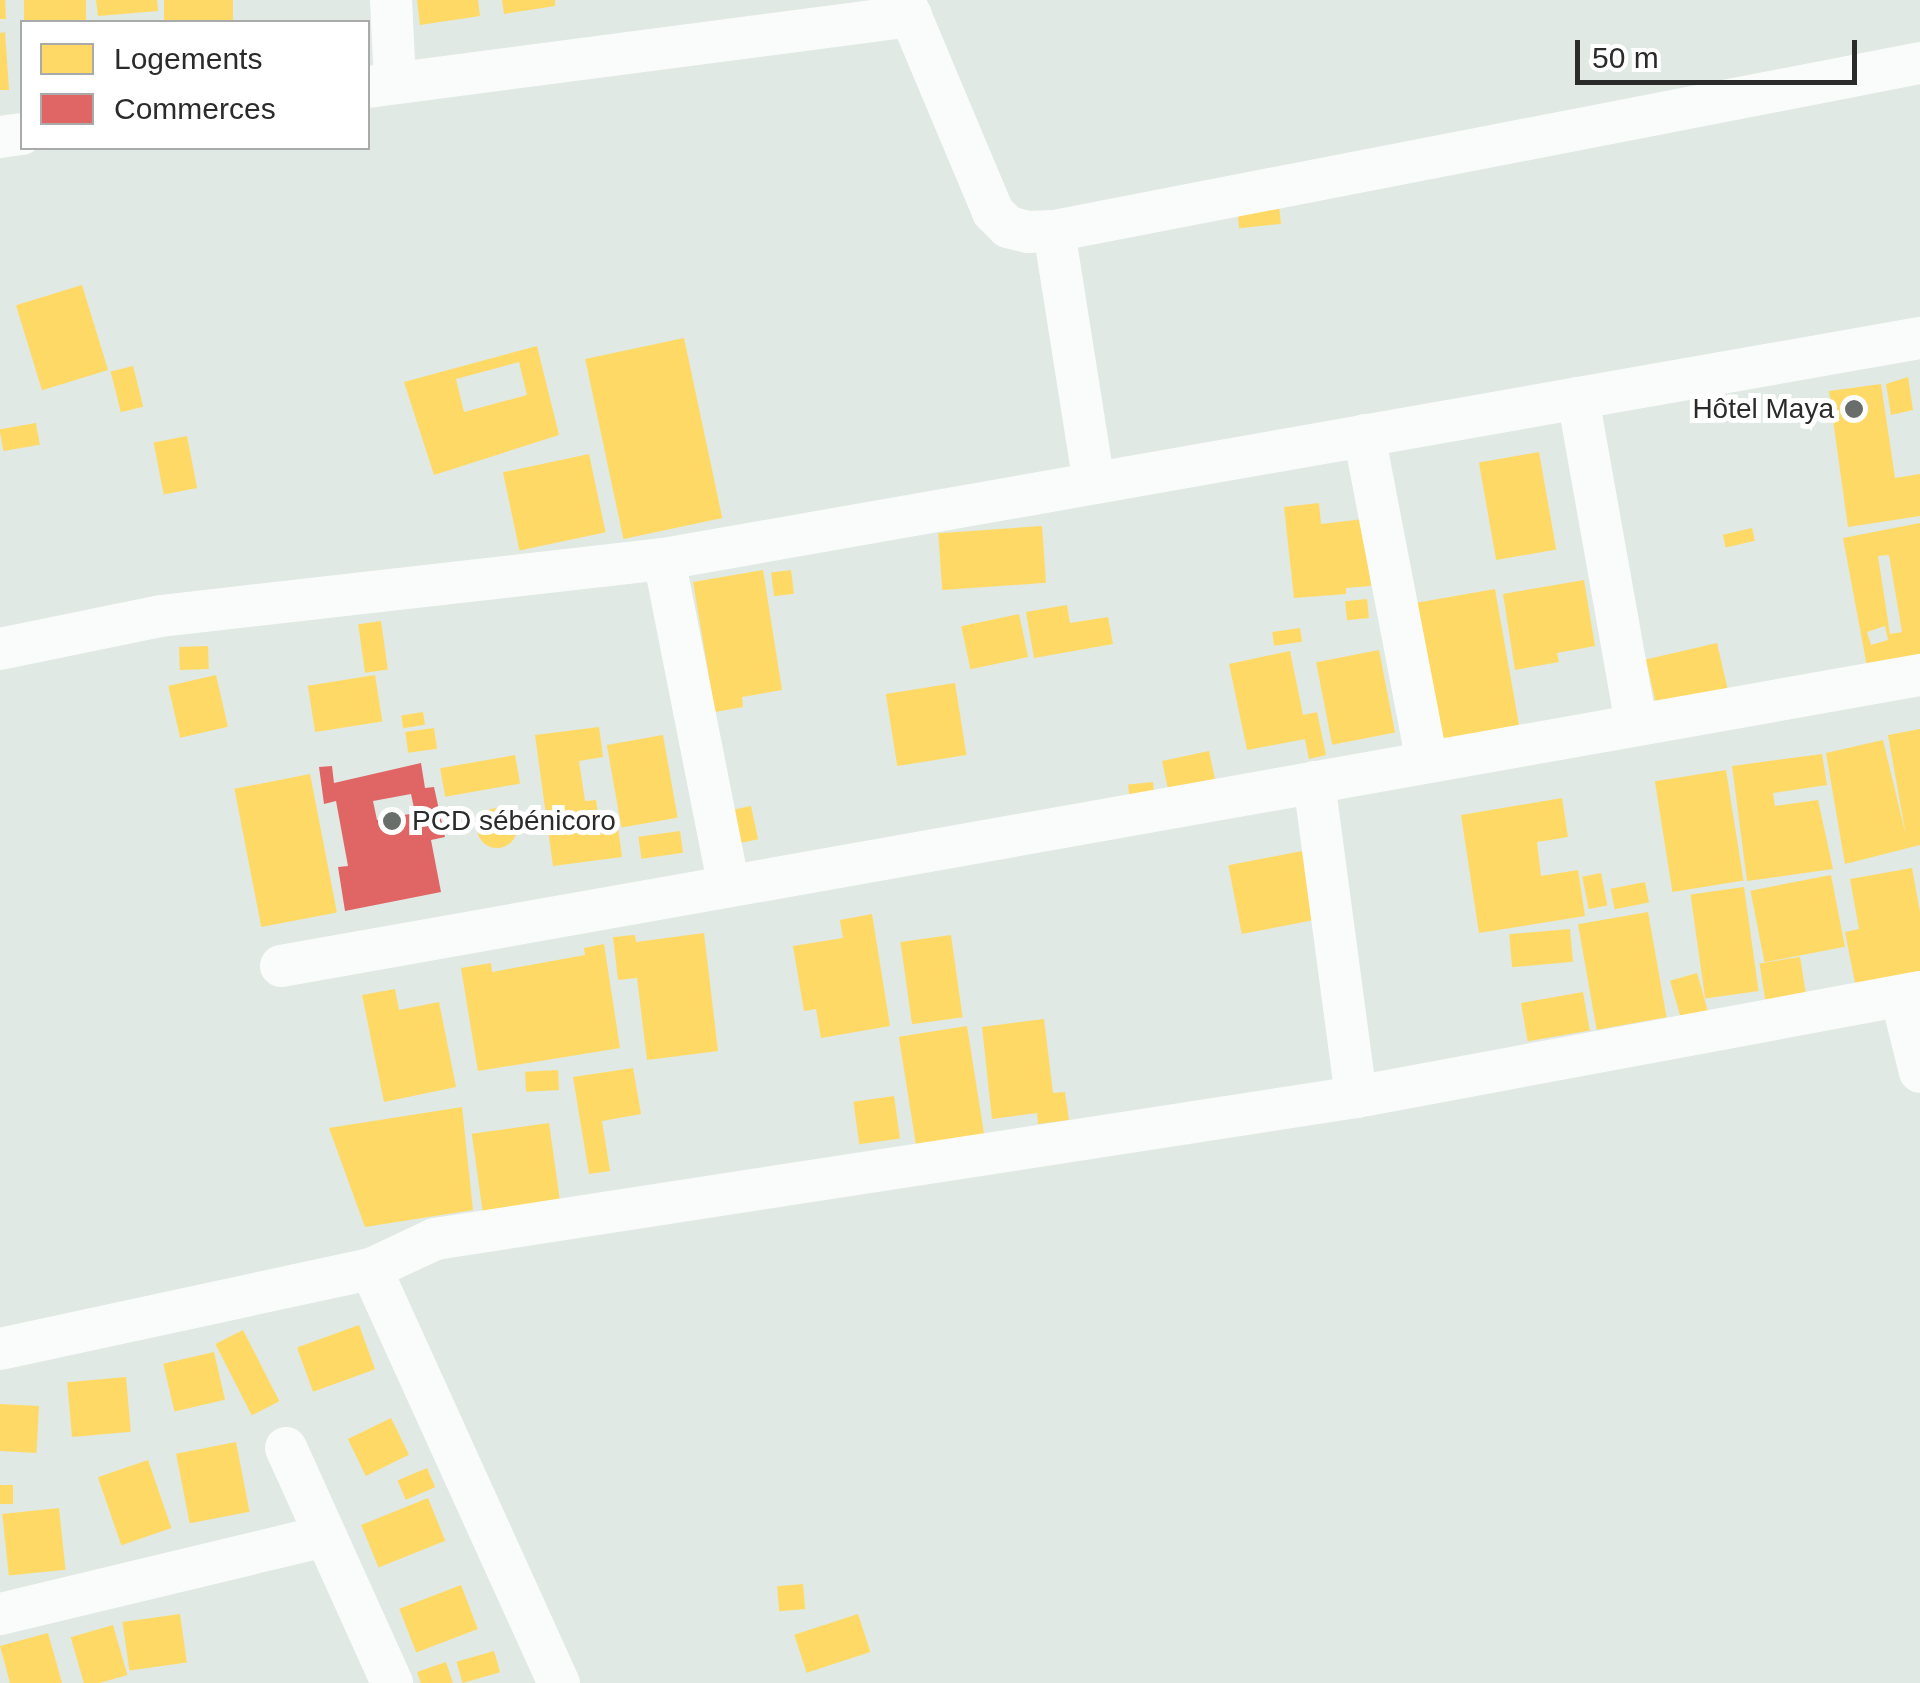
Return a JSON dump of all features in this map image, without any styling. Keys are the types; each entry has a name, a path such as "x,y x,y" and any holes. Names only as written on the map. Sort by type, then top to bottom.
{"street":[{"path":"392,0 381,85 908,8 994,212 1008,227 1028,232 1054,231 1920,63"},
{"path":"1054,231 1094,483"},
{"path":"0,650 162,616 664,559 1920,338"},
{"path":"1578,398 1636,725"},
{"path":"1364,435 1427,762"},
{"path":"664,559 729,886"},
{"path":"280,966 1920,675"},
{"path":"1314,782 1356,1097"},
{"path":"0,1349 371,1269 435,1239 1356,1097 1910,994 1920,1072"},
{"path":"371,1269 559,1683"},
{"path":"286,1448 392,1683"},
{"path":"0,1614 326,1536"}],"building: Logements":[{"path":"0,0 5,0 6,19 0,19"},
{"path":"24,0 86,0 86,20 24,20"},
{"path":"96,0 157,0 158,11 98,16"},
{"path":"164,0 233,0 233,20 164,20"},
{"path":"417,0 478,0 480,16 420,25"},
{"path":"502,0 555,0 555,6 504,14"},
{"path":"5,32 9,90 0,90 0,33"},
{"path":"1278,196 1281,224 1239,228 1236,200"},
{"path":"82,285 108,370 42,390 16,305"},
{"path":"684,338 722,518 623,539 585,359"},
{"path":"537,346 559,435 434,475 404,382","holes":["519,362 527,395 464,412 456,379"]},
{"path":"133,366 143,407 121,412 111,372"},
{"path":"1908,377 1913,410 1891,415 1886,384"},
{"path":"1881,384 1895,478 1920,474 1920,516 1848,527 1829,391"},
{"path":"36,423 40,445 3,451 0,429"},
{"path":"187,436 197,488 164,495 154,442"},
{"path":"1539,452 1556,549 1496,560 1479,463"},
{"path":"589,454 606,532 520,551 503,472"},
{"path":"1319,503 1321,524 1364,519 1371,586 1346,588 1346,594 1294,598 1284,507"},
{"path":"1920,523 1920,663 1868,672 1843,538","holes":["1889,555 1902,632 1890,634 1878,556","1885,626 1888,640 1871,645 1867,632"]},
{"path":"1042,526 1046,583 942,590 938,533"},
{"path":"1752,528 1755,541 1726,547 1723,535"},
{"path":"763,570 782,690 742,697 743,707 715,712 693,582"},
{"path":"791,570 794,594 774,596 771,572"},
{"path":"1584,580 1595,646 1557,653 1559,662 1515,670 1503,594"},
{"path":"1495,589 1519,727 1430,743 1405,605"},
{"path":"1367,599 1369,618 1347,620 1345,601"},
{"path":"1067,605 1070,623 1108,617 1113,644 1034,658 1026,612"},
{"path":"1019,614 1028,657 970,669 961,626"},
{"path":"381,621 388,670 365,673 358,624"},
{"path":"1300,628 1302,642 1274,646 1272,632"},
{"path":"1717,643 1730,700 1659,716 1646,659"},
{"path":"208,646 209,669 180,670 179,647"},
{"path":"1379,650 1395,732 1332,745 1316,662"},
{"path":"1290,651 1303,715 1317,712 1326,755 1309,759 1305,739 1247,750 1229,664"},
{"path":"216,675 228,727 180,738 168,686"},
{"path":"375,675 382,721 315,732 308,686"},
{"path":"955,683 966,755 897,766 886,694"},
{"path":"423,712 425,725 403,728 401,715"},
{"path":"599,727 603,757 579,761 585,801 596,800 599,823 617,820 622,857 553,866 535,735"},
{"path":"434,728 437,749 408,753 405,732"},
{"path":"1920,729 1920,845 1845,864 1826,753 1883,740 1906,836 1888,735"},
{"path":"663,735 678,818 621,828 607,745"},
{"path":"1209,751 1218,792 1171,802 1162,761"},
{"path":"1822,754 1827,785 1773,793 1775,806 1818,800 1833,869 1747,881 1732,766"},
{"path":"515,755 520,784 445,797 440,768"},
{"path":"1726,770 1744,881 1672,892 1655,781"},
{"path":"310,774 337,912 261,927 234,789"},
{"path":"1153,782 1155,801 1130,804 1128,785"},
{"path":"1562,798 1568,837 1537,842 1541,876 1578,870 1585,916 1479,933 1461,815"},
{"path":"751,806 758,839 738,844 730,810"},
{"path":"497,808 511,814 517,828 511,842 497,848 483,842 477,828 483,814"},
{"path":"680,831 683,853 641,859 638,837"},
{"path":"1302,851 1315,920 1242,934 1228,865"},
{"path":"1912,868 1920,912 1920,976 1856,988 1845,932 1859,929 1850,879"},
{"path":"1601,873 1607,905 1589,909 1582,877"},
{"path":"1831,875 1845,947 1764,962 1751,891"},
{"path":"1645,882 1649,903 1615,909 1611,889"},
{"path":"1744,887 1759,991 1705,998 1691,895"},
{"path":"1648,912 1667,1017 1597,1030 1578,924"},
{"path":"872,914 890,1026 821,1038 816,1009 804,1011 793,946 843,938 840,920"},
{"path":"1570,929 1573,962 1512,967 1509,934"},
{"path":"704,933 718,1051 647,1060 637,978 618,980 613,937 635,935 636,942"},
{"path":"951,935 963,1017 912,1024 900,942"},
{"path":"604,944 620,1048 478,1071 461,968 491,963 492,972 585,955 584,948"},
{"path":"1800,957 1807,999 1766,1006 1760,963"},
{"path":"1697,973 1708,1011 1681,1019 1670,981"},
{"path":"395,989 399,1010 439,1002 456,1087 384,1102 362,995"},
{"path":"1583,992 1590,1030 1528,1041 1521,1003"},
{"path":"1044,1019 1053,1093 1065,1092 1069,1120 1038,1124 1037,1113 992,1119 982,1027"},
{"path":"967,1026 984,1134 916,1144 899,1037"},
{"path":"633,1068 641,1114 602,1121 610,1171 589,1174 573,1077"},
{"path":"558,1070 559,1090 526,1092 525,1072"},
{"path":"894,1096 900,1139 859,1144 853,1102"},
{"path":"462,1107 473,1210 365,1227 329,1128"},
{"path":"549,1123 562,1213 484,1224 472,1134"},
{"path":"359,1325 375,1369 313,1392 297,1348"},
{"path":"243,1330 279,1401 252,1415 215,1344"},
{"path":"214,1352 225,1400 174,1411 163,1364"},
{"path":"126,1377 131,1432 72,1437 67,1382"},
{"path":"0,1404 39,1406 36,1453 0,1451"},
{"path":"391,1418 409,1455 366,1476 348,1439"},
{"path":"236,1442 250,1512 190,1523 176,1454"},
{"path":"148,1460 171,1528 121,1545 98,1477"},
{"path":"427,1468 435,1487 406,1500 398,1481"},
{"path":"0,1485 13,1485 13,1504 0,1504"},
{"path":"428,1498 445,1541 378,1568 361,1525"},
{"path":"59,1508 65,1570 9,1576 2,1514"},
{"path":"803,1584 805,1609 779,1611 777,1586"},
{"path":"461,1585 478,1629 416,1653 399,1609"},
{"path":"180,1614 187,1663 129,1671 123,1622"},
{"path":"858,1614 870,1652 807,1673 794,1635"},
{"path":"113,1625 127,1675 84,1683 71,1637"},
{"path":"48,1633 62,1683 10,1683 0,1646"},
{"path":"494,1651 500,1672 463,1683 457,1662"},
{"path":"446,1662 453,1683 421,1683 417,1672"}],"building: Commerces":[{"path":"421,763 425,788 434,787 445,837 431,840 441,892 345,911 338,867 348,866 336,801 324,804 319,767 332,766 334,783","holes":["411,794 415,813 377,820 373,801"]}],"place":[{"name":"Hôtel Maya","path":"1854,409"},
{"name":"PCD sébénicoro","path":"392,821"}]}
